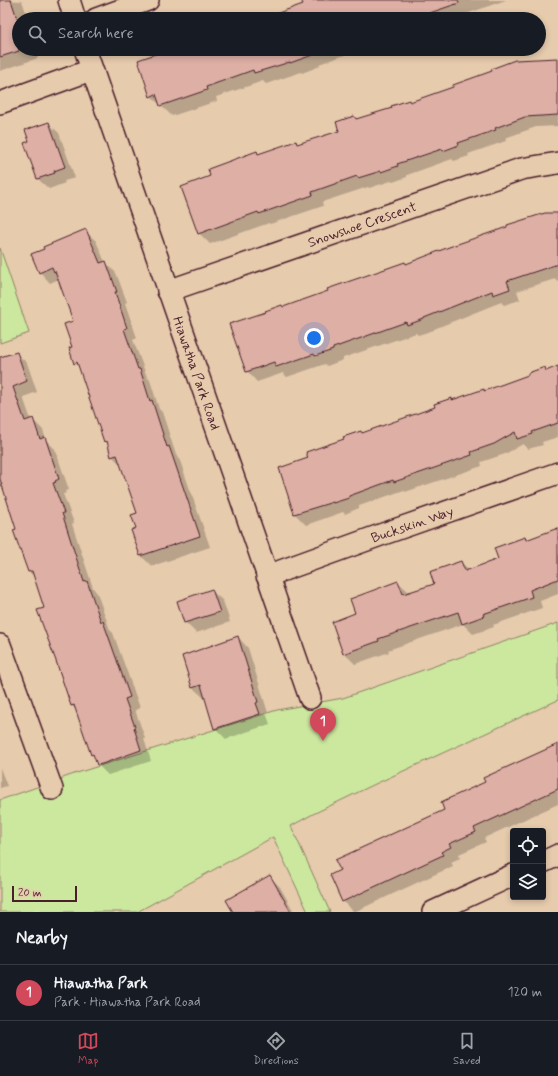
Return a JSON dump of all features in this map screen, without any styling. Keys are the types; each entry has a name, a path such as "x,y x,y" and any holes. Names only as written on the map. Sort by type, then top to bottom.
{"street":[{"path":"69,0 73,12"},
{"path":"115,12 148,0"},
{"name":"Hiawatha Park Road","path":"87,56 310,698"},
{"path":"0,103 91,70"},
{"name":"Snowshoe Crescent","path":"168,291 521,169 558,163"},
{"name":"Buckskin Way","path":"267,576 558,473"},
{"path":"0,645 52,789"},
{"path":"546,861 558,855"},
{"path":"433,912 510,876"}],"green space":[{"path":"0,248 29,333 0,343"},
{"path":"558,623 558,700 373,785 291,826 330,912 308,912 273,837 137,912 0,912 0,800 77,773 277,710 343,698"}],"building":[{"path":"0,0 11,0 15,12 12,12 12,53 0,57"},
{"path":"301,0 458,0 459,3 433,12 281,12 303,4"},
{"path":"150,56 310,56 254,73 253,70 206,87 207,90 160,106 156,94 150,97 138,60"},
{"path":"558,58 558,115 525,117 495,128 496,130 458,143 459,145 443,151 442,149 397,164 398,166 381,172 358,178 357,176 312,192 313,195 259,214 258,212 198,234 181,187 210,176 208,169 257,151 258,154 296,141 297,144 339,131 336,122 354,116 356,119 392,108 391,106 409,100 410,102 453,87 453,85 492,71 491,69 515,60"},
{"path":"49,122 65,167 54,171 55,173 37,179 24,143 29,141 25,130"},
{"path":"545,213 558,213 558,264 507,281 510,289 493,295 492,291 407,325 406,322 315,356 314,354 276,367 274,362 246,372 229,324 282,305 283,307 328,291 327,289 405,262 406,264 507,227 507,225"},
{"path":"86,229 100,263 106,261 117,292 115,292 127,328 124,329 138,369 140,369 150,401 152,400 167,447 169,446 200,536 140,556 131,530 136,528 131,515 137,513 117,455 111,457 107,441 104,442 77,362 74,364 69,348 72,347 64,324 73,321 55,271 54,272 52,267 39,273 31,254 44,249 43,247"},
{"path":"17,352 27,381 13,387 25,421 33,418 40,439 45,437 59,479 53,483 64,513 62,513 84,582 87,581 101,622 103,621 130,697 125,699 141,750 97,765 93,754 91,755 74,705 71,706 37,610 44,608 32,571 28,572 13,530 16,529 0,479 0,357"},
{"path":"558,366 558,423 517,439 515,432 494,444 471,452 472,455 394,482 393,480 349,496 349,498 294,514 279,468 308,458 306,452 344,439 343,437 361,431 362,433 435,407 434,404 452,398 452,400 484,389 484,391 528,375 528,373 545,367 546,371"},
{"path":"558,528 558,579 530,590 532,597 483,614 484,616 462,624 458,612 378,639 379,641 343,654 332,622 355,613 350,599 398,581 403,594 434,584 430,572 461,561 465,571 498,559 494,548 525,537 526,540"},
{"path":"212,589 220,612 184,623 177,601"},
{"path":"238,636 258,702 256,703 260,714 214,729 201,685 192,688 182,656"},
{"path":"558,744 558,789 474,828 476,832 449,844 451,847 441,852 443,855 342,902 330,875 340,870 335,860 444,810 441,802 485,782 483,778"},
{"path":"270,875 291,912 233,912 226,900"}],"place":[{"name":"Hiawatha Park","path":"323,741"}]}
